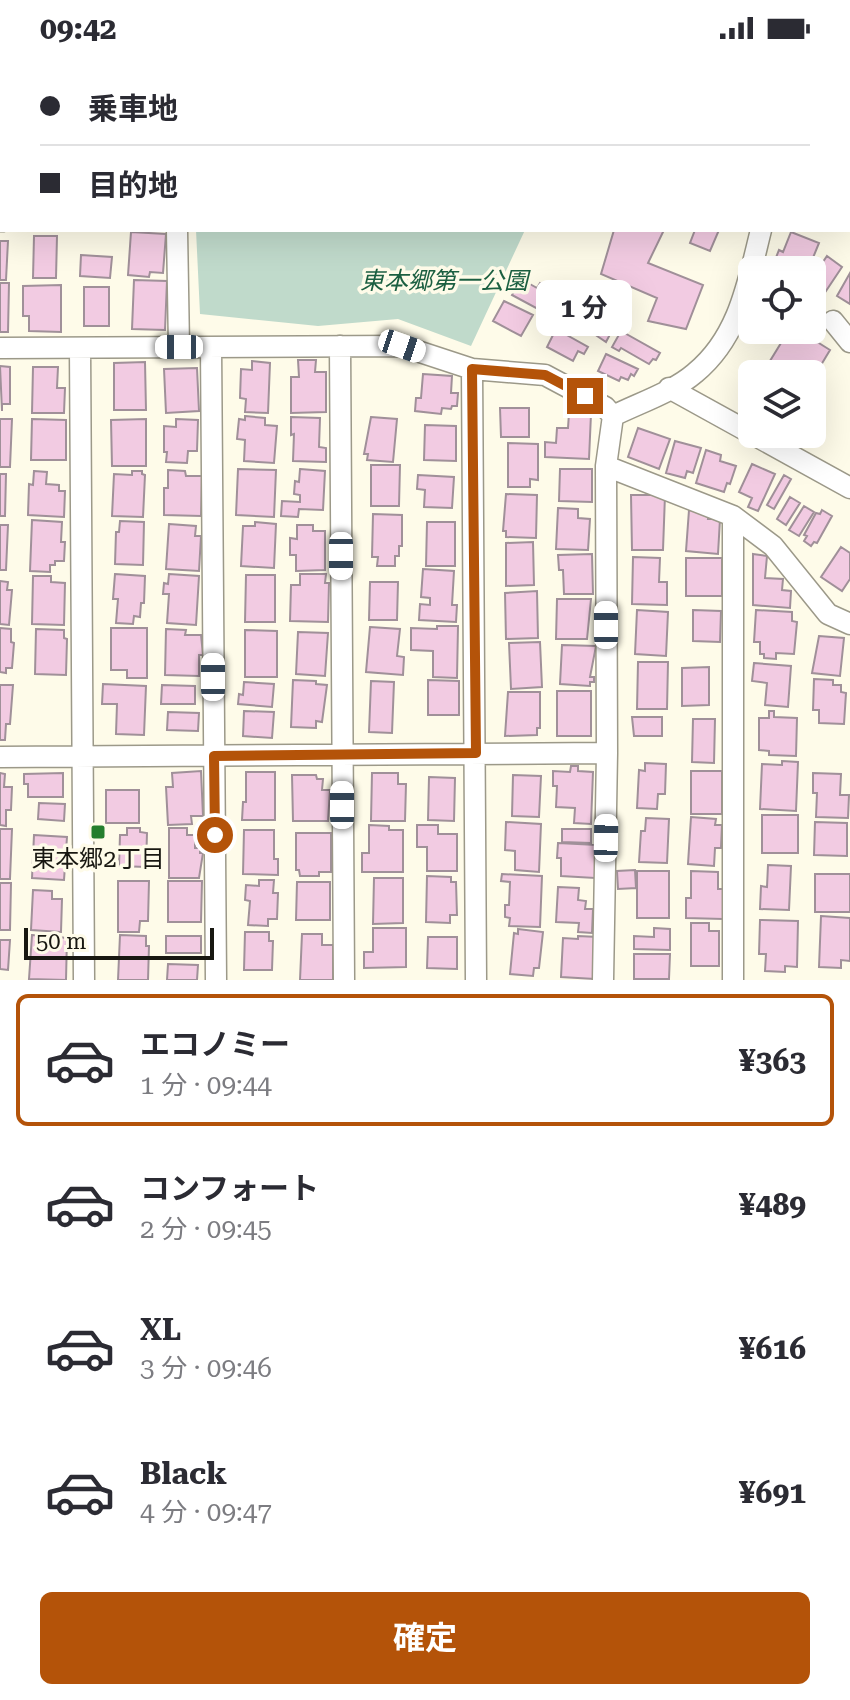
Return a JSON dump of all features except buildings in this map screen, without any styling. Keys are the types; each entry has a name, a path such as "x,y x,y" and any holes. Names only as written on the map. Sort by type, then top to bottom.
{"street":[{"path":"177,232 179,347"},
{"path":"613,416 694,375 723,346 743,301 760,232"},
{"path":"833,321 850,342"},
{"path":"340,346 344,980"},
{"path":"0,348 402,346 472,369 545,375 605,407 613,416 606,466 607,753 603,980"},
{"path":"211,347 216,980"},
{"path":"80,348 84,980"},
{"path":"472,369 476,980"},
{"path":"669,388 850,488"},
{"path":"606,466 733,516 773,546 828,614 850,624"},
{"path":"733,516 733,980"},
{"path":"0,757 607,753"}],"green space":[{"name":"東本郷第一公園","path":"196,232 524,232 471,346 398,319 318,326 200,314"}],"place":[{"name":"東本郷2丁目","path":"98,832"}],"route":[{"path":"215,835 214,756 476,753 472,369 545,375 585,396"}]}
